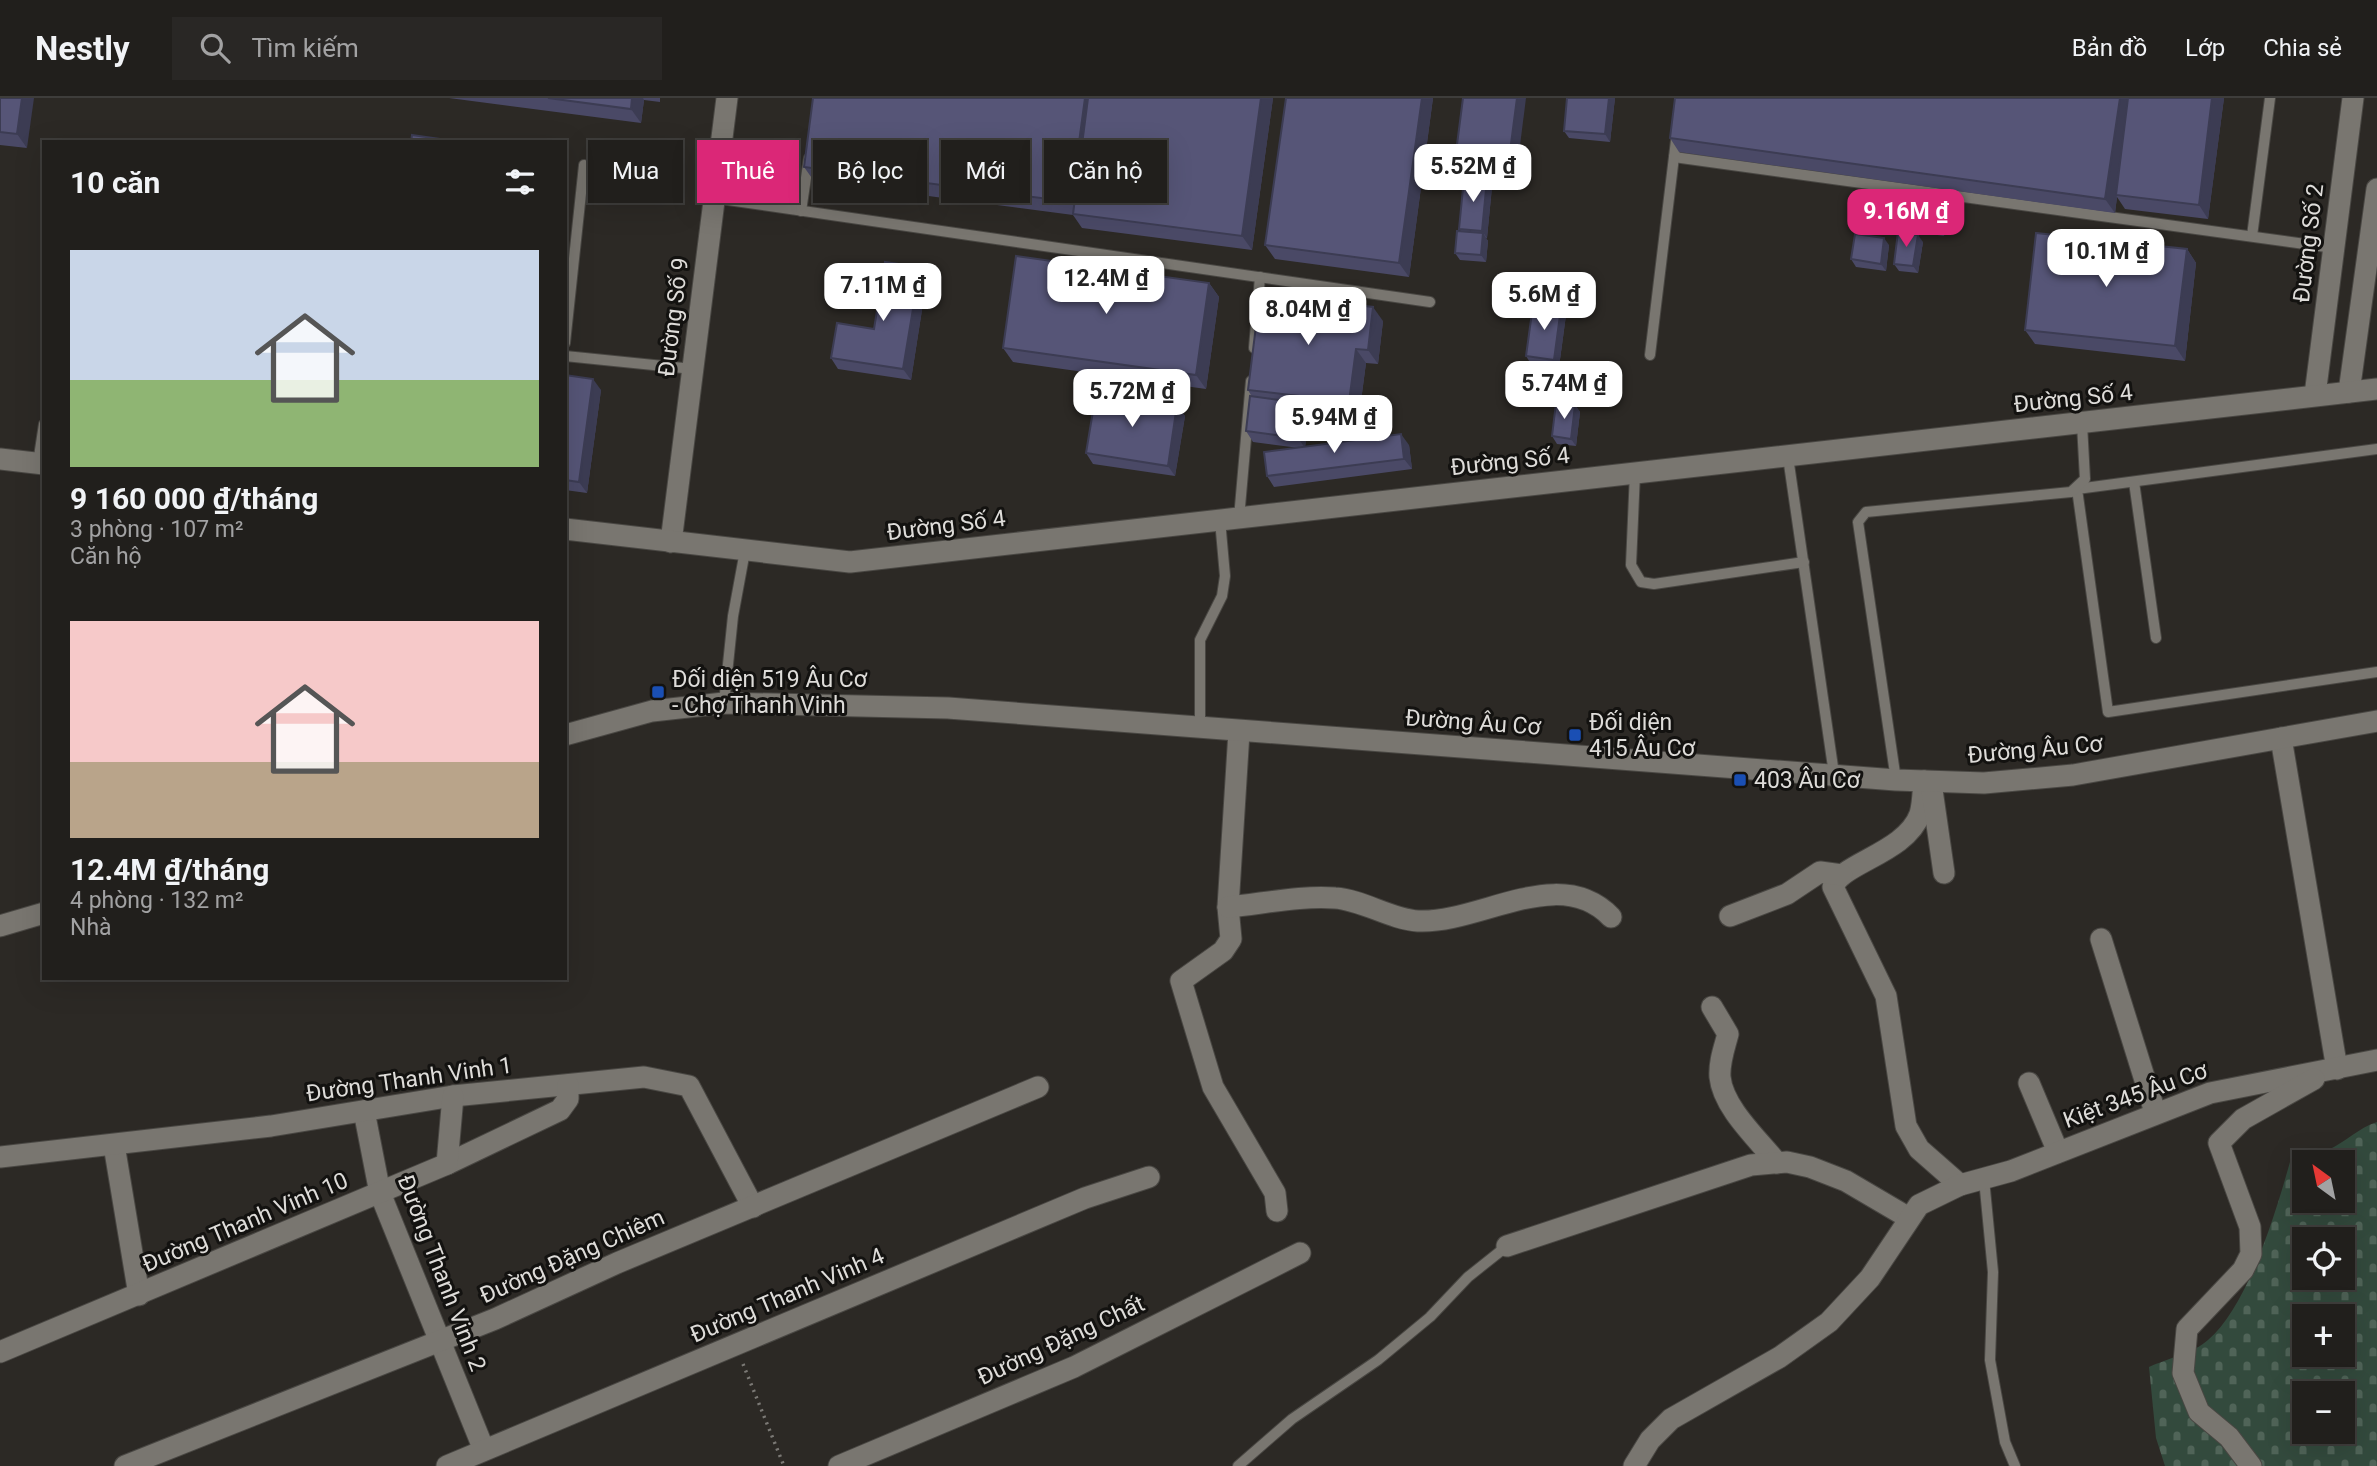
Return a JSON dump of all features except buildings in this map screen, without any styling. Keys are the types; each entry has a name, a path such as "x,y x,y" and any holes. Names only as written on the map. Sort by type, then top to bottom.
{"street":[{"name":"Đường Số 9","path":"722,140 727,98"},
{"name":"Đường Số 2","path":"2315,395 2353,98"},
{"path":"2349,392 2377,189"},
{"name":"Đường Số 9","path":"671,542 713,203"},
{"name":"Đường Số 4","path":"567,529 850,562 2377,389"},
{"path":"0,459 41,464"},
{"name":"Đường Âu Cơ","path":"567,734 653,711 724,703 948,708 1896,780 1984,783 2073,775 2377,721"},
{"path":"1239,732 1228,907 1231,939 1223,951 1181,981 1213,1087 1275,1193 1277,1211"},
{"path":"2251,1466 2229,1437 2199,1412 2183,1373 2187,1329 2236,1278 2251,1254 2250,1227 2219,1143 2244,1119 2331,1070 2281,738"},
{"path":"1928,781 1944,873"},
{"path":"1928,781 1920,812 1908,832 1884,852 1842,875 1833,887 1886,996 1906,1126 1919,1149 1960,1185"},
{"path":"1730,916 1787,894 1820,873 1842,875"},
{"path":"1228,907 1335,898 1418,921 1554,894 1597,903 1611,917"},
{"path":"0,926 42,914"},
{"path":"2101,939 2155,1112"},
{"path":"1712,1007 1728,1034 1720,1061 1720,1080 1731,1105 1777,1163"},
{"name":"Kiệt 345 Âu Cơ","path":"1914,1211 1960,1185 2058,1152 2155,1112 2210,1093 2377,1060"},
{"name":"Đường Thanh Vinh 1","path":"0,1157 271,1126 453,1096 644,1077 689,1086 753,1207"},
{"path":"2029,1083 2058,1152"},
{"name":"Đường Thanh Vinh 10","path":"0,1352 447,1164 560,1110 568,1099 568,1085"},
{"name":"Đường Đặng Chiêm","path":"125,1466 439,1341 1038,1087"},
{"path":"447,1164 453,1096"},
{"name":"Đường Thanh Vinh 2","path":"364,1111 380,1193 484,1450"},
{"path":"114,1145 139,1295"},
{"path":"1507,1246 1751,1165 1787,1161 1846,1181 1914,1211 1892,1250 1829,1322 1780,1357 1671,1419 1650,1440 1634,1466"},
{"name":"Đường Thanh Vinh 4","path":"447,1466 1085,1198 1149,1177"},
{"name":"Đường Đặng Chất","path":"839,1466 1074,1367 1300,1253"}],"lane":[{"path":"2252,236 2270,98"},
{"path":"1650,355 1678,122"},
{"path":"801,211 810,148"},
{"path":"1674,157 2334,248"},
{"path":"567,315 583,164"},
{"path":"747,203 1430,302"},
{"path":"1253,358 1260,277"},
{"path":"567,356 693,369"},
{"path":"1200,729 1200,640 1222,596 1229,519 1252,371"},
{"path":"2081,424 2086,474 2077,489 2108,712 2377,673"},
{"path":"1896,780 1858,522 1866,512 2134,482 2377,449"},
{"path":"1788,457 1834,774"},
{"path":"1635,473 1631,565 1641,582 1654,584 1804,562"},
{"path":"2134,482 2156,638"},
{"path":"724,703 733,615 745,551"},
{"path":"1984,1179 1993,1272 1990,1360 2005,1442 2015,1466"},
{"path":"1238,1466 1292,1419 1378,1360 1430,1317 1468,1277 1507,1246"}],"path":[{"path":"735,1345 784,1466"}],"green space":[{"path":"2377,1122 2377,1466 2165,1466 2156,1438 2149,1367 2195,1349 2208,1340 2236,1305 2259,1257 2290,1162 2292,1161 2292,1213 2356,1213 2356,1150 2328,1150"}],"place":[{"name":"Đối diện 519 Âu Cơ - Chợ Thanh Vinh","path":"658,692"},
{"name":"Đối diện 415 Âu Cơ","path":"1575,735"},
{"name":"403 Âu Cơ","path":"1740,780"}]}
